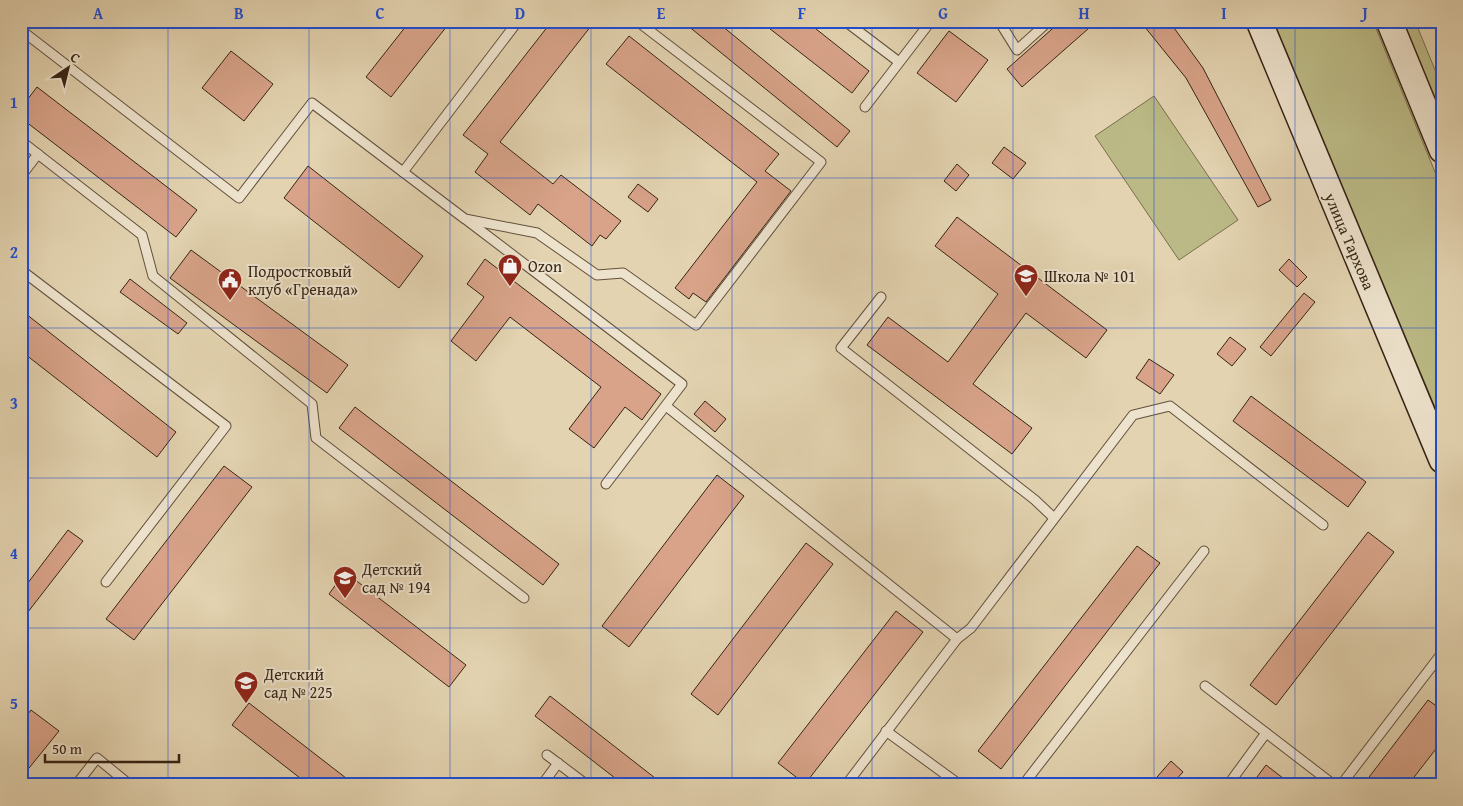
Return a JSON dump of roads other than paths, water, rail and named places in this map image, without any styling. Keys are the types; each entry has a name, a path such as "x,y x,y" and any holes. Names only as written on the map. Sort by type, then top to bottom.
{"main road":[{"name":"улица Тархова","path":"1259,21 1442,460"},
{"path":"1389,21 1442,150"}],"lane":[{"path":"403,172 518,21"},
{"path":"465,219 537,232 597,274 623,273 696,325 821,162 637,21"},
{"path":"845,21 899,62"},
{"path":"865,107 930,21"},
{"path":"999,21 1017,50 1049,21"},
{"path":"21,30 239,198 312,103 682,384 606,484"},
{"path":"21,141 142,235 153,276 312,404 316,438 524,598"},
{"path":"21,176 38,154"},
{"path":"21,270 226,426 106,582"},
{"path":"881,297 841,348 1035,500 1054,518"},
{"path":"666,406 957,639"},
{"path":"846,785 957,639 972,628 1133,415 1170,406 1323,525"},
{"path":"1023,785 1204,551"},
{"path":"1341,785 1442,653"},
{"path":"1205,686 1334,785"},
{"path":"886,731 960,785"},
{"path":"1228,785 1266,733"},
{"path":"547,755 587,785"},
{"path":"76,785 97,758 130,785"},
{"path":"542,785 558,763"}],"place":[{"name":"Ozon","path":"510,287"},
{"name":"Школа № 101","path":"1026,297"},
{"name":"Подростковый клуб «Гренада»","path":"230,301"},
{"name":"Детский сад № 194","path":"345,599"},
{"name":"Детский сад № 225","path":"246,704"}]}
